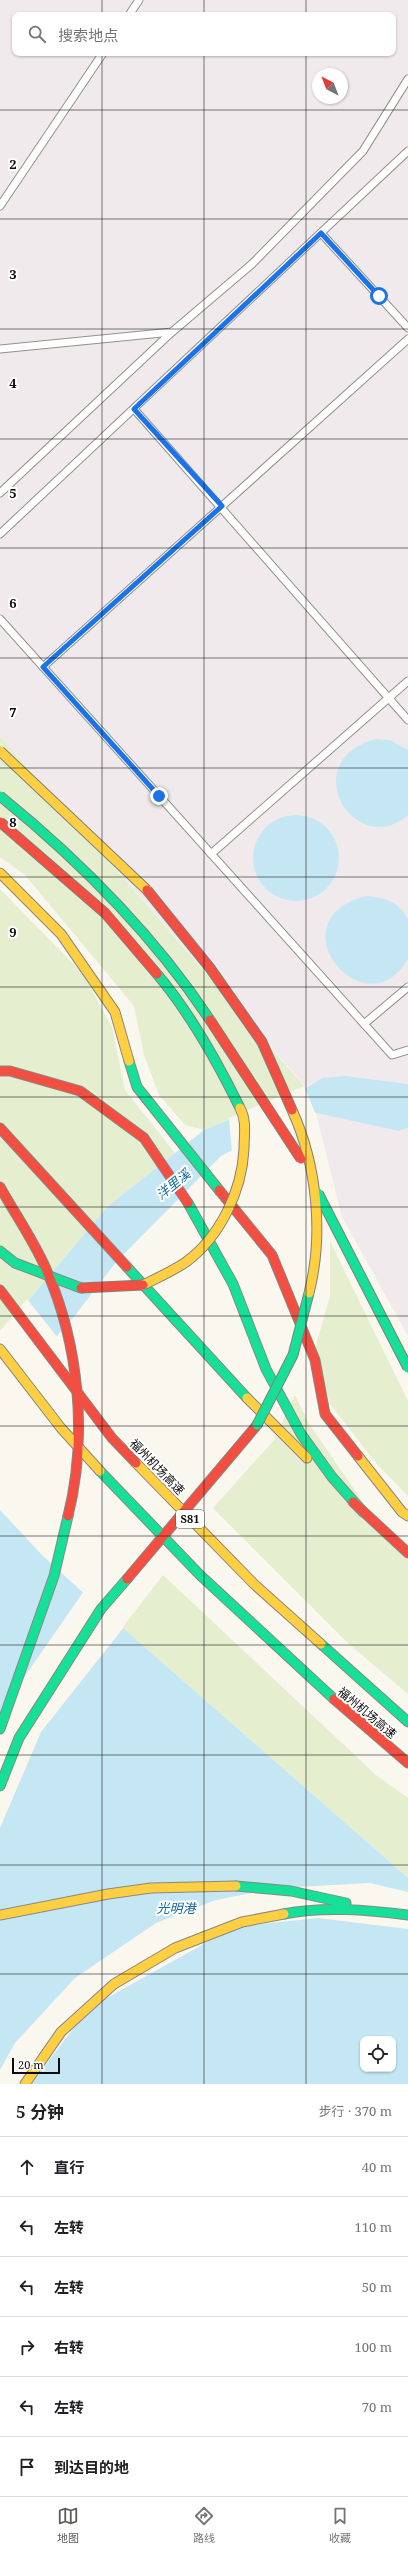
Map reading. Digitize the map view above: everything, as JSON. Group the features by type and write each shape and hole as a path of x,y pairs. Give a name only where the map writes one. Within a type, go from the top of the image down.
{"main road":[{"path":"0,1786 19,1738 101,1609 257,1425 293,1355 314,1273 317,1202 301,1129 262,1042 210,968 154,897 92,836 1,752"},
{"path":"0,796 46,833 119,904 181,976 296,1150 408,1368"},
{"path":"0,822 105,913 174,995 221,1070 245,1118 243,1165 229,1209 212,1236 186,1262 168,1272 143,1285 81,1288 15,1263 0,1251"},
{"path":"0,873 61,934 115,1012 137,1086 272,1255 315,1360 325,1414 402,1512 408,1516"},
{"path":"0,1071 10,1071 80,1091 144,1138 188,1204 233,1284 266,1369 301,1434 332,1478 363,1512"},
{"path":"0,1128 272,1425 408,1553"},
{"path":"0,1187 46,1269 72,1344 79,1422 72,1501 54,1576 0,1729"},
{"name":"福州机场高速","path":"0,1290 112,1438 254,1584 408,1722"},
{"name":"福州机场高速","path":"0,1349 82,1451 209,1585 328,1697 408,1763"},
{"path":"0,1915 123,1892 220,1884 309,1893 378,1911"},
{"path":"25,2084 67,2026 114,1984 175,1948 242,1922 303,1910 378,1911 408,1915"}],"lane":[{"path":"131,12 139,0"},
{"path":"0,206 2,196 101,56"},
{"path":"0,493 172,332 252,264 363,151 408,79"},
{"path":"0,534 408,151"},
{"path":"321,233 408,328"},
{"path":"0,349 172,332"},
{"path":"43,667 408,339"},
{"path":"134,409 222,506 408,720"},
{"path":"0,619 392,1055 408,1050"},
{"path":"211,854 408,681"},
{"path":"364,1024 408,987"}],"shaded area":[{"path":"0,0 408,0 408,1084 322,1078 306,1087 0,736"},
{"path":"316,1113 398,1131 408,1128 408,1336 342,1217"}],"green space":[{"path":"0,736 306,1088 204,1130 185,1125 159,1095 144,1055 134,1006 25,875 0,857"},
{"path":"0,889 83,974 112,1027 125,1090 175,1153 108,1206 0,1334"},
{"path":"330,1241 408,1401 408,1496 376,1463 330,1404 314,1352 330,1296"},
{"path":"295,1395 308,1422 389,1540 408,1558 408,1694 349,1644 213,1508 274,1440"},
{"path":"163,1575 376,1775 408,1798 408,1878 122,1628"}],"water":[{"path":"376,739 390,740 408,750 408,815 388,826 369,826 353,817 341,802 336,785 339,767 352,750"},
{"path":"288,815 304,815 313,818 327,827 336,841 339,850 339,866 336,875 327,889 313,898 304,901 288,901 272,894 265,889 260,882 253,866 253,850 260,834 265,827 272,822"},
{"path":"366,896 385,899 396,905 408,919 408,959 390,979 370,984 351,978 336,964 327,946 327,926 339,909"},
{"name":"洋里溪","path":"345,1076 408,1084 408,1128 398,1131 316,1113 303,1114 221,1156 117,1261 73,1318 0,1399 0,1334 108,1206 204,1130 306,1088 322,1078"},
{"name":"光明港","path":"0,1510 42,1555 101,1609 408,1878 408,2084 0,2084"}],"pier":[{"path":"304,1086 316,1115 304,1116 232,1153 229,1118"},
{"path":"27,1299 58,1338 0,1401 0,1331"},
{"path":"84,1591 124,1627 41,1732 0,1828 0,1727 16,1689"},
{"path":"370,1883 408,1892 408,1929 318,1918 234,1927 89,2008 31,2084 0,2084 0,2070 15,2043 75,1978 156,1923 216,1900 278,1888"}],"traffic: fast":[{"path":"0,796 59,846 114,900 140,928 188,988 210,1020"},
{"path":"157,974 181,1005 203,1038 240,1108"},
{"path":"129,1061 137,1087 219,1190"},
{"path":"318,1193 408,1368"},
{"path":"188,1203 233,1284 266,1369 301,1434 332,1477 363,1512"},
{"path":"0,1251 15,1263 81,1288"},
{"path":"127,1267 247,1398"},
{"path":"257,1425 293,1355 309,1293"},
{"path":"100,1471 200,1575 334,1699"},
{"path":"0,1729 54,1576 68,1516"},
{"path":"0,1786 19,1738 101,1609 127,1579"},
{"path":"321,1644 408,1722"},
{"path":"236,1886 291,1891 346,1903"},
{"path":"284,1914 330,1909 362,1910 408,1915"}],"traffic: slow":[{"path":"0,751 147,890"},
{"path":"0,873 61,934 115,1012 129,1061"},
{"path":"143,1285 181,1265 198,1252 209,1240 227,1212 234,1197 242,1165 245,1128 244,1118 240,1108"},
{"path":"292,1110 301,1131 316,1200 316,1247 314,1270 309,1293"},
{"path":"0,1349 61,1428 100,1471"},
{"path":"247,1398 307,1458"},
{"path":"358,1456 402,1512 408,1516"},
{"path":"136,1463 254,1584 321,1644"},
{"path":"0,1915 108,1894 151,1888 236,1886"},
{"path":"25,2084 61,2032 114,1984 175,1948 242,1922 284,1914"}],"traffic: jam":[{"path":"0,822 105,913 157,974"},
{"path":"147,890 210,968 262,1042 292,1110"},
{"path":"210,1020 301,1159"},
{"path":"0,1071 10,1071 80,1091 144,1138 188,1203"},
{"path":"0,1128 127,1267"},
{"path":"0,1187 30,1238 46,1269 57,1298 73,1359 79,1422 78,1454 68,1516"},
{"path":"219,1190 272,1255 315,1360 325,1414 358,1456"},
{"path":"81,1288 143,1285"},
{"path":"0,1290 112,1438 136,1463"},
{"path":"127,1579 257,1425"},
{"path":"353,1502 408,1553"},
{"path":"334,1699 408,1763"}],"route":[{"path":"159,796 43,667 222,506 134,409 321,233 379,296"}]}
